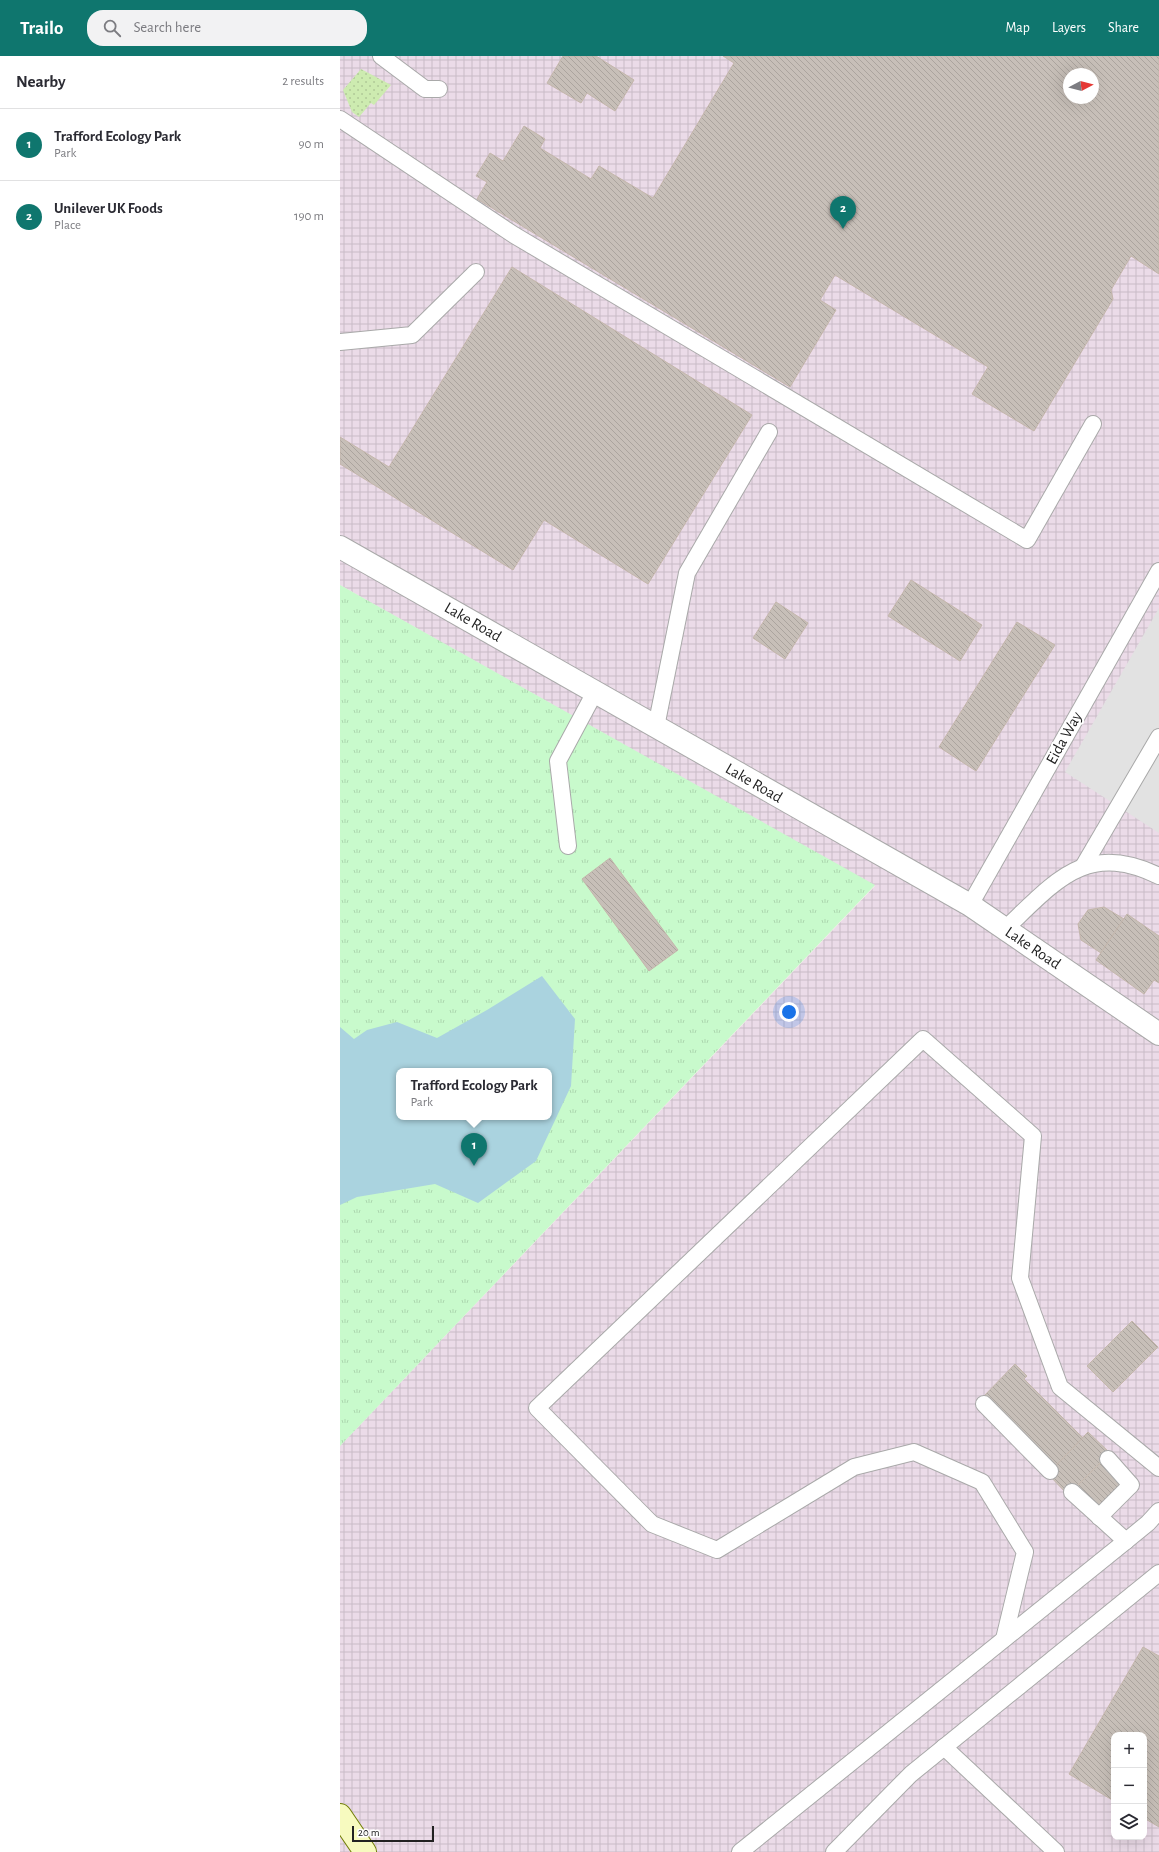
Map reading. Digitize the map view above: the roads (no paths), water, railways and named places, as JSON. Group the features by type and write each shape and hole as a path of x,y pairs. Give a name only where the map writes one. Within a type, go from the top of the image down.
{"street":[{"name":"Lake Road","path":"340,547 970,906 1159,1034"},
{"path":"340,1815 365,1852"}],"lane":[{"path":"381,56 425,89 439,89"},
{"path":"340,119 514,235 1027,540 1093,424"},
{"path":"340,342 412,335 476,272"},
{"path":"656,727 687,573 769,432"},
{"name":"Eida Way","path":"970,906 1159,571"},
{"path":"568,846 558,761 595,692"},
{"path":"1084,866 1159,737"},
{"path":"1005,929 1060,878 1084,866 1111,862 1141,867 1159,876"},
{"path":"1004,1638 1026,1552 982,1482 914,1452 854,1467 717,1550 652,1524 537,1408 923,1039 1033,1136 1020,1278 1060,1387 1159,1468"},
{"path":"984,1404 1050,1471"},
{"path":"1099,1517 1131,1485 1108,1459"},
{"path":"1072,1492 1126,1541"},
{"path":"740,1852 1126,1541 1148,1523 1159,1511"},
{"path":"834,1852 911,1774 1159,1573"},
{"path":"944,1746 1056,1852"}],"water":[{"path":"542,976 575,1019 571,1086 536,1161 478,1203 435,1184 357,1197 340,1205 340,1027 354,1039 367,1030 397,1022 437,1038 487,1010"}],"place":[{"name":"Unilever UK Foods","path":"843,229"},
{"name":"Trafford Ecology Park","path":"474,1166"}]}
